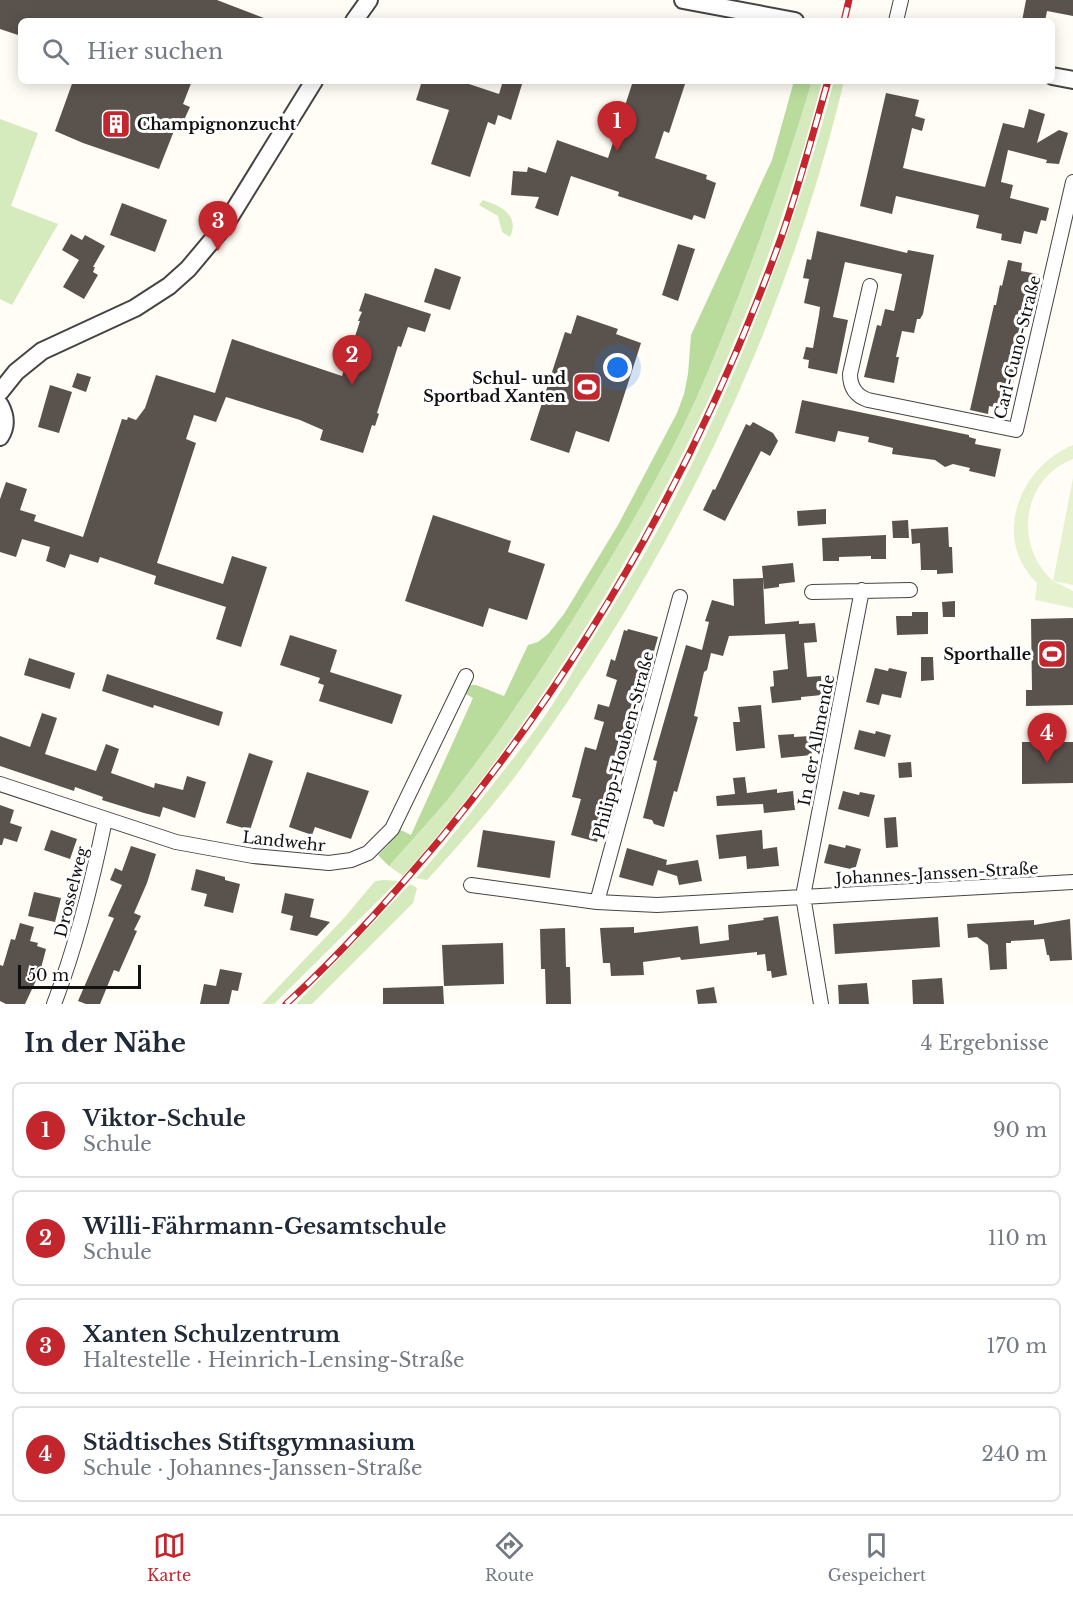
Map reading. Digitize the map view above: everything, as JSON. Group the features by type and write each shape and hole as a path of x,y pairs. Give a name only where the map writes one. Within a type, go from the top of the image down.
{"street":[{"path":"356,18 369,0"},
{"path":"683,0 779,18"},
{"path":"897,18 901,0"},
{"path":"1055,76 1073,80"},
{"path":"0,392 16,372 42,351 135,309 169,286 188,269 225,225 312,84"},
{"name":"Carl-Cuno-Straße","path":"870,286 850,374 852,386 858,394 868,400 1016,430 1073,182"},
{"path":"0,405 5,423 0,437"},
{"name":"In der Allmende","path":"803,896 862,590"},
{"path":"812,592 910,590"},
{"name":"Philipp-Houben-Straße","path":"597,902 680,597"},
{"name":"Landwehr","path":"0,784 176,842 253,856 329,863 360,857 376,846 392,829 466,676"},
{"name":"Drosselweg","path":"54,1004 75,945 105,820"},
{"name":"Johannes-Janssen-Straße","path":"471,885 597,902 657,906 1073,882"},
{"path":"803,896 821,1004"}],"green space":[{"path":"793,84 811,84 787,161 729,319 697,397 649,492 561,639 525,693 449,798 389,866 378,855 399,829 411,835 473,698 462,692 471,685 476,685 504,696 528,645 538,642 548,634 564,614 618,525 677,413 688,374 691,335 772,160"},
{"path":"811,84 821,84 801,156 750,302 688,443 652,512 574,646 534,706 472,793 403,876 389,866 449,798 525,693 561,639 649,492 674,445 714,358 745,280"},
{"path":"833,84 843,84 819,175 789,267 754,357 714,446 670,533 622,617 570,699 514,778 427,880 416,878 468,816 545,716 643,557 715,416 739,361 781,251"},
{"path":"0,119 38,133 11,206 58,224 12,305 0,299"},
{"path":"483,200 496,205 511,217 513,223 510,237 502,232 498,216 479,205"},
{"path":"1073,445 1073,459 1056,469 1043,481 1034,497 1029,514 1028,532 1032,550 1040,566 1053,581 1073,591 1073,608 1035,600 1037,583 1023,565 1016,546 1014,526 1018,506 1026,487 1038,470 1054,455"},
{"path":"1073,478 1073,585 1053,581"},
{"path":"375,881 398,881 274,1004 262,1004 344,918"},
{"path":"410,884 417,888 413,903 312,1004 296,1004"}],"building":[{"path":"0,0 217,0 264,18 18,18 18,35 0,29"},
{"path":"1026,0 1073,0 1073,16 1047,11 1046,18 1023,18"},
{"name":"Champignonzucht","path":"72,84 191,84 183,104 190,107 184,120 179,118 159,169 55,131"},
{"path":"421,84 469,84 499,94 502,84 522,84 511,120 498,115 495,125 488,122 470,177 431,164 449,110 416,100"},
{"path":"632,84 685,84 669,133 664,131 655,158 707,175 706,179 716,183 705,219 694,215 692,220 618,196 619,192 571,176 558,216 535,208 539,197 511,195 513,171 527,172 528,167 546,173 557,140 608,158"},
{"path":"886,93 919,100 915,116 925,119 922,131 912,128 903,168 985,187 1003,123 1024,128 1029,109 1045,114 1037,143 1059,130 1068,133 1059,164 1046,163 1047,160 1008,150 1001,182 1013,185 1010,198 1049,208 1046,221 1041,220 1037,234 1024,231 1021,244 1001,240 1002,234 976,228 979,215 896,196 892,214 860,206"},
{"path":"122,203 167,220 155,252 110,235"},
{"path":"817,231 907,253 908,250 934,255 923,314 920,319 917,319 914,333 902,331 896,357 899,357 894,383 864,377 877,325 881,326 885,309 894,311 902,274 845,262 833,317 848,320 837,374 808,368 809,360 803,359 806,347 813,348 820,307 804,303 809,279 803,278 807,259 811,260"},
{"path":"71,234 82,240 85,235 105,246 93,267 95,267 93,272 98,275 84,299 63,287 79,260 62,250"},
{"path":"678,244 695,249 678,301 662,295"},
{"path":"1008,260 1022,263 1021,271 1038,274 1007,410 989,406 988,414 970,410 994,305 996,305 1000,285 1002,286"},
{"path":"435,268 461,277 450,310 424,302"},
{"path":"365,293 431,314 425,332 408,327 401,347 398,346 377,413 379,414 375,426 372,425 363,453 320,440 323,430 300,420 226,397 216,422 194,415 186,439 196,443 157,563 223,584 232,556 267,567 241,647 216,639 226,607 154,584 156,576 100,557 98,563 70,554 65,568 46,561 50,547 22,539 16,557 0,552 0,499 6,482 27,489 20,510 36,515 34,521 83,537 122,419 127,420 128,417 136,420 145,408 156,375 215,393 232,339 342,376 360,321 358,321 362,312 359,311"},
{"name":"Schul- und Sportbad Xanten","path":"577,315 618,329 616,334 641,343 609,442 576,431 569,453 530,440 565,332 571,334"},
{"path":"77,373 91,377 86,392 72,387"},
{"path":"50,385 72,392 59,433 38,427"},
{"path":"802,400 969,435 976,439 975,444 1001,449 995,477 969,471 970,468 953,464 945,467 935,460 892,454 893,448 868,442 869,437 838,431 835,442 795,433"},
{"path":"753,422 773,433 778,441 770,456 761,451 725,521 703,510 746,424 750,426"},
{"path":"826,509 826,524 798,526 797,511"},
{"path":"433,515 511,541 508,552 545,564 527,620 489,608 483,627 405,601"},
{"path":"908,520 909,538 893,538 892,521"},
{"path":"948,527 949,547 952,547 953,573 937,574 937,570 921,570 920,543 912,544 911,529"},
{"path":"886,535 886,559 871,559 871,556 839,557 839,561 823,561 822,538"},
{"path":"793,563 795,582 764,589 762,566"},
{"path":"763,578 765,624 799,621 799,624 815,623 817,642 804,643 807,677 821,676 822,695 772,703 770,687 774,686 773,671 788,669 785,634 729,636 723,656 711,653 707,670 704,672 694,716 698,717 677,792 674,791 664,827 654,824 652,820 643,818 657,761 653,760 686,645 702,650 709,622 705,621 712,600 734,606 733,579"},
{"path":"955,601 955,617 943,617 942,602"},
{"path":"912,612 928,612 928,634 897,635 896,616 912,616"},
{"name":"Sporthalle","path":"1073,618 1073,705 1026,706 1026,690 1032,690 1031,619"},
{"path":"624,630 658,637 624,758 619,756 597,842 571,835 581,799 572,797 585,747 596,750 604,722 594,719 598,704 609,707 617,680 606,676 611,659 615,661"},
{"path":"290,635 337,650 330,672 402,695 392,724 319,701 324,685 318,683 320,678 280,665"},
{"path":"921,657 933,657 934,680 921,681"},
{"path":"29,658 75,673 70,689 24,675"},
{"path":"875,668 907,672 901,698 882,694 879,705 866,702"},
{"path":"107,674 223,712 219,726 102,691"},
{"path":"761,705 765,748 736,751 733,722 740,722 738,707"},
{"path":"42,713 57,718 45,754 96,771 106,744 119,749 111,773 154,788 155,783 183,790 187,776 206,782 195,818 163,807 160,817 144,813 102,800 103,797 75,787 74,791 0,766 0,736 30,747"},
{"path":"859,730 891,735 885,757 854,749"},
{"path":"794,734 794,737 810,736 812,755 781,758 778,735"},
{"path":"1022,742 1073,742 1073,783 1022,784"},
{"path":"249,753 273,761 250,830 226,823"},
{"path":"911,762 912,777 899,778 898,763"},
{"path":"307,772 369,791 351,839 315,827 312,835 289,827"},
{"path":"745,777 747,793 777,789 777,793 793,791 795,810 764,813 763,804 717,806 716,796 735,794 733,778"},
{"path":"843,791 859,795 860,792 875,795 869,817 838,809"},
{"path":"0,805 14,810 10,823 22,827 17,842 4,838 0,845"},
{"path":"896,817 898,847 886,848 884,818"},
{"path":"51,830 77,839 70,859 44,850"},
{"path":"483,830 555,841 550,878 477,867"},
{"path":"762,830 763,849 777,847 779,866 747,869 746,856 719,859 716,835"},
{"path":"829,844 861,849 855,870 824,863"},
{"path":"131,846 156,854 134,913 141,916 134,930 137,931 119,972 114,970 100,1004 86,1004 78,1001 114,918 108,916 122,885 110,880 115,868 122,871"},
{"path":"627,848 667,860 666,865 698,860 702,881 679,885 677,876 658,870 653,886 619,877"},
{"path":"196,869 240,884 233,913 204,906 207,894 191,890"},
{"path":"34,892 61,898 55,922 28,916"},
{"path":"285,893 314,899 310,917 330,922 317,936 290,930 293,916 281,913"},
{"path":"778,916 787,975 772,978 771,971 767,971 765,954 757,955 757,952 643,962 644,975 611,976 610,963 603,963 600,928 634,927 634,933 698,926 700,944 729,940 728,925"},
{"path":"938,917 940,947 835,954 833,924"},
{"path":"1070,919 1072,960 1050,961 1044,939 1011,941 1011,943 1006,943 1007,969 990,970 988,945 977,937 968,938 967,924 1034,920 1034,925"},
{"path":"20,923 34,927 30,941 46,949 40,972 25,1004 6,1004 0,1001 0,965 3,966 11,939 15,940"},
{"path":"565,928 566,967 570,967 571,1004 546,1004 545,969 541,969 540,929"},
{"path":"503,943 504,984 444,986 442,945"},
{"path":"220,969 242,973 238,991 232,990 229,1004 200,1004 204,984 216,986"},
{"path":"942,978 944,1004 913,1004 912,980"},
{"path":"867,983 869,1004 839,1004 838,985"},
{"path":"443,986 444,1004 383,1004 383,988"},
{"path":"714,987 717,1003 698,1004 696,990"}],"railway":[{"path":"845,18 849,0"},
{"path":"286,1004 327,965 386,902 496,769 593,626 637,552 716,398 750,319 788,218 827,84"}],"place":[{"name":"Champignonzucht","path":"116,124"},
{"name":"Viktor-Schule","path":"617,151"},
{"name":"Xanten Schulzentrum","path":"218,251"},
{"name":"Willi-Fährmann-Gesamtschule","path":"352,385"},
{"name":"Schul- und Sportbad Xanten","path":"587,387"},
{"name":"Sporthalle","path":"1052,654"},
{"name":"Städtisches Stiftsgymnasium","path":"1047,763"}]}
